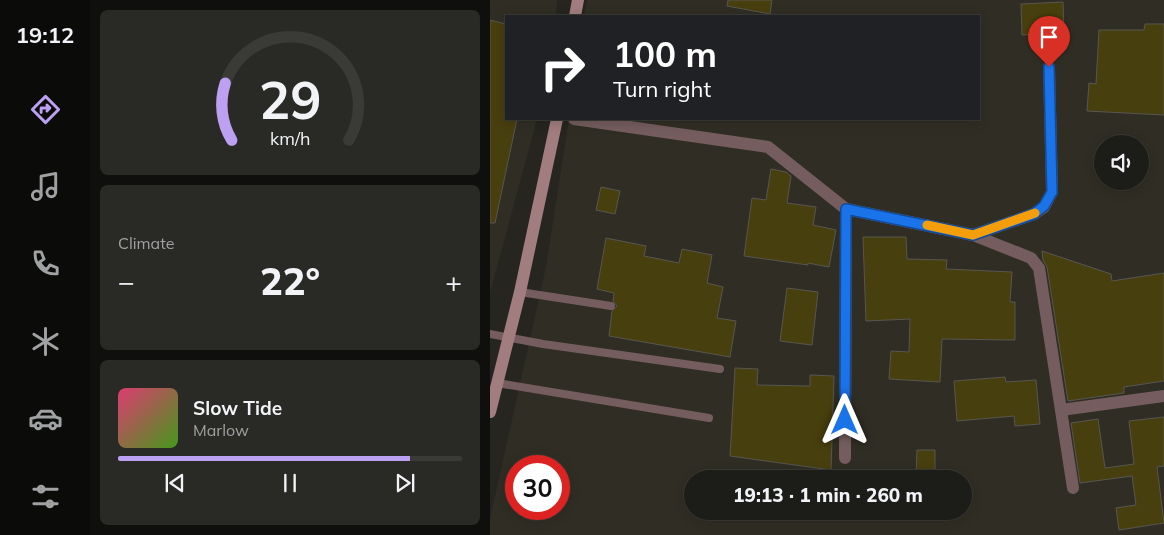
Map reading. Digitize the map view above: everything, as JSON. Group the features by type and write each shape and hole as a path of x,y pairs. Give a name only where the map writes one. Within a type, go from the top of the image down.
{"street":[{"path":"576,15 578,0"},
{"path":"973,235 1034,214 1044,206 1052,192 1049,67"},
{"path":"490,412 520,292 557,120"},
{"path":"581,120 768,146 846,209 973,235 1031,258 1039,268 1073,488"},
{"path":"845,458 846,209"},
{"path":"1061,410 1164,396"}],"lane":[{"path":"520,292 611,306"},
{"path":"490,334 543,344 720,369"},
{"path":"497,383 709,418"}],"shaded area":[{"path":"490,0 557,0 556,15 505,15 505,120 537,120 490,293"},
{"path":"587,0 1164,0 1164,535 490,535 490,519 546,267 569,120 980,120 980,15 584,15"}],"building":[{"path":"728,0 772,0 770,14 727,6"},
{"path":"1063,2 1064,33 1022,35 1021,4"},
{"path":"490,20 505,24 505,120 517,120 495,223 490,223"},
{"path":"1145,24 1164,24 1164,115 1087,111 1089,83 1096,84 1099,30 1144,30"},
{"path":"771,169 786,172 791,176 787,203 816,207 813,225 836,230 829,267 744,256 752,198 766,200"},
{"path":"601,187 620,191 615,214 596,210"},
{"path":"863,237 906,237 907,259 947,260 946,269 1012,272 1010,302 1015,302 1015,340 942,339 940,382 889,379 891,351 909,352 910,319 866,321"},
{"path":"606,238 646,246 644,256 679,263 682,249 712,255 707,283 723,287 717,318 736,321 730,357 609,336 612,311 617,306 613,301 614,293 597,289"},
{"path":"1042,251 1111,274 1112,281 1164,273 1164,381 1124,387 1124,393 1068,401 1047,267 1043,260"},
{"path":"787,288 818,292 812,345 780,341"},
{"path":"735,368 758,369 757,385 810,386 810,375 834,376 831,470 730,456"},
{"path":"1005,377 1006,382 1036,380 1040,424 1015,426 1014,416 957,421 954,381"},
{"path":"1164,417 1164,466 1157,467 1164,523 1119,530 1116,508 1136,505 1132,476 1080,483 1071,423 1098,419 1105,468 1134,464 1129,421"},
{"path":"917,450 935,450 935,470 916,470"}],"slow traffic":[{"path":"927,225 973,235 1035,213"}],"route":[{"path":"845,420 846,209 973,235 1034,214 1044,206 1052,192 1049,67"}]}
